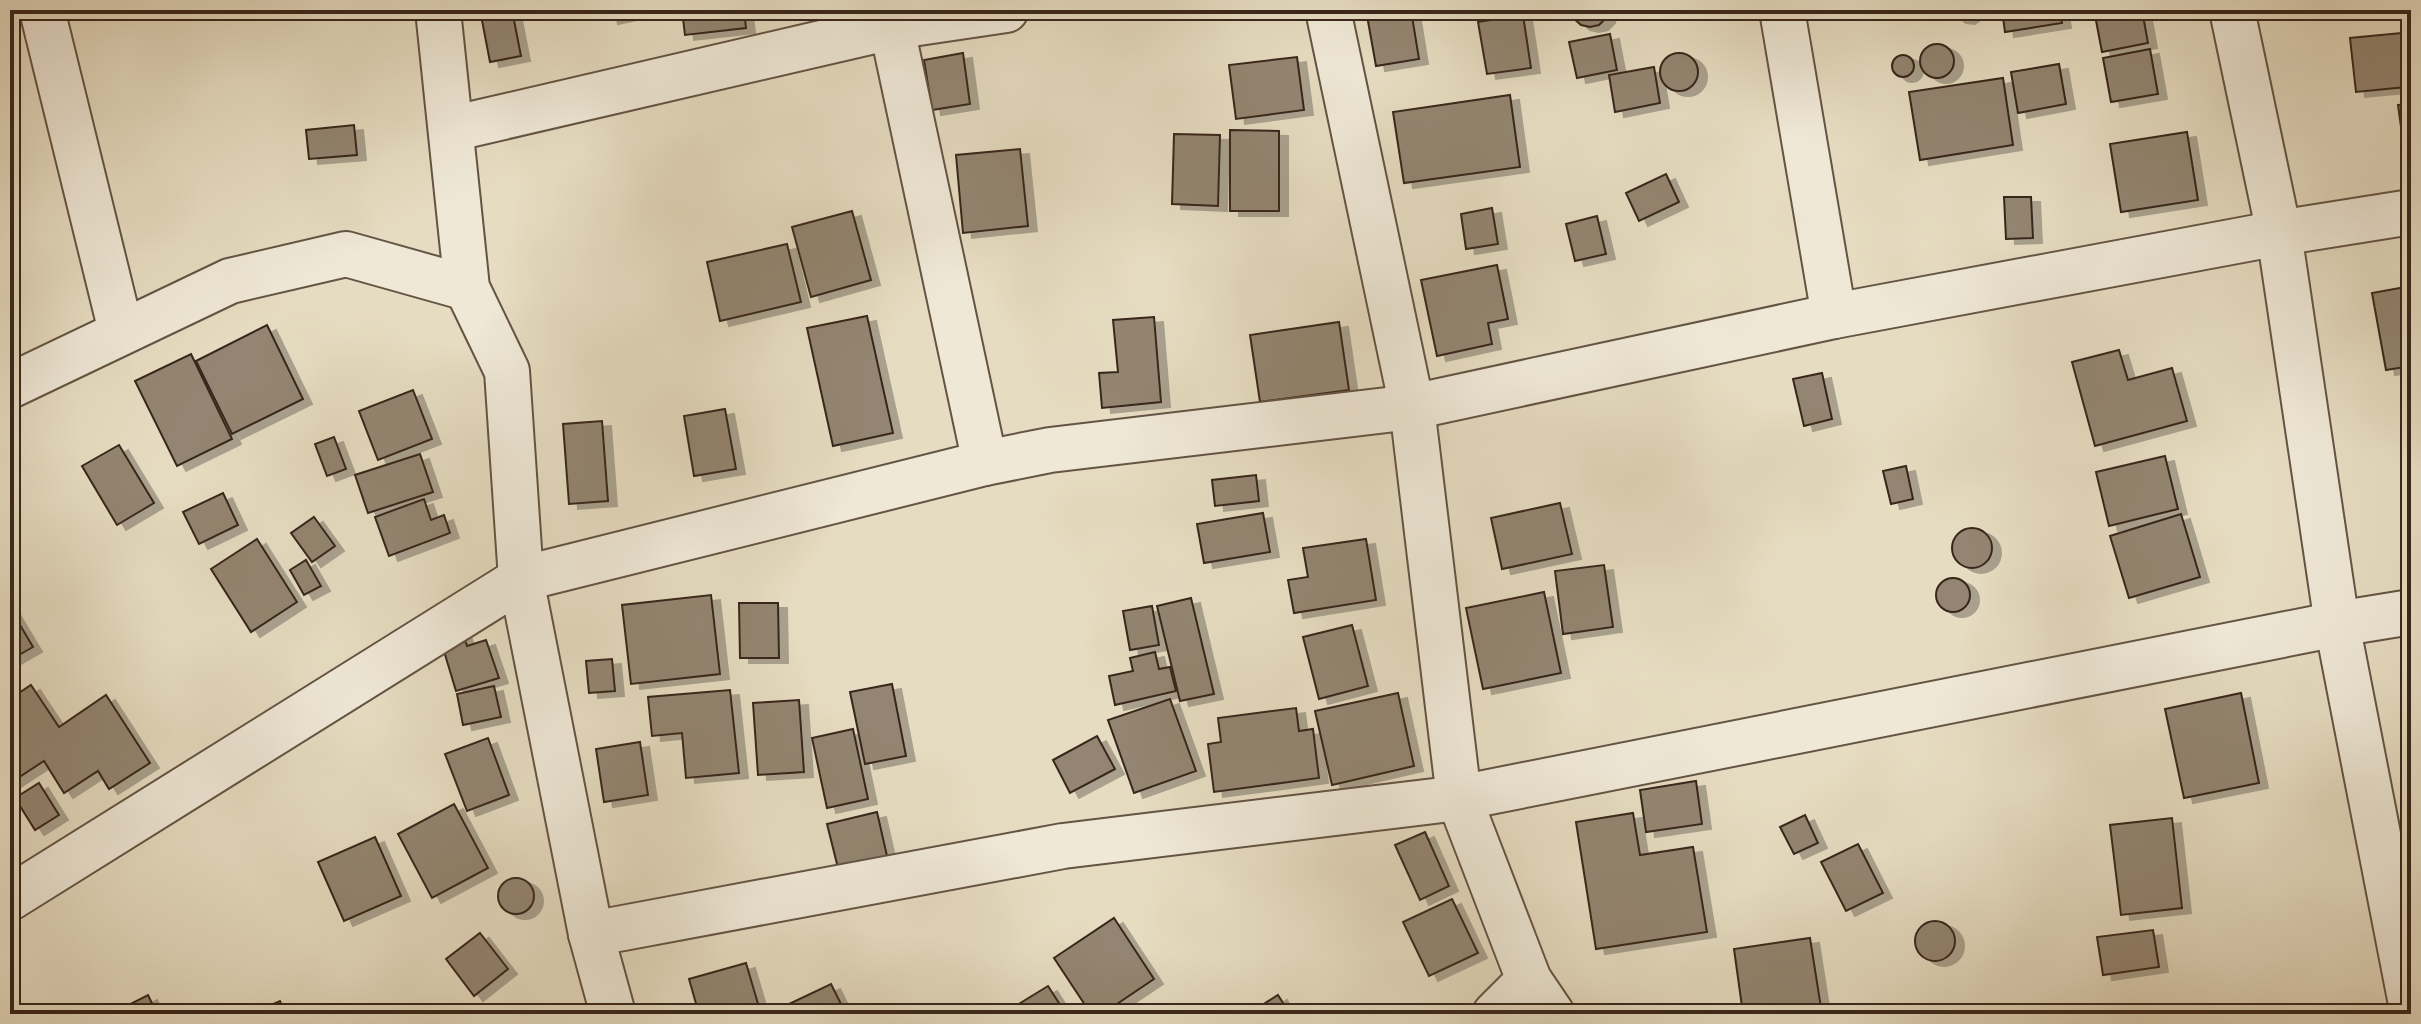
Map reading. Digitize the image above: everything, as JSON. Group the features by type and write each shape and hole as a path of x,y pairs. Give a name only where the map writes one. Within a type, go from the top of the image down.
{"street":[{"path":"42,10 121,331"},
{"path":"438,10 467,288 507,371 521,579 591,934 613,1014"},
{"path":"451,129 890,18 1006,10"},
{"path":"1328,10 1412,407 1459,798 1540,997 1495,1014"},
{"path":"1782,10 1834,316"},
{"path":"2232,10 2279,233 2337,624 2411,1004"},
{"path":"890,18 985,463"},
{"path":"10,898 521,579 985,463 1050,450 1412,407 1834,316 2279,233 2411,212"},
{"path":"10,386 230,281 346,254 467,288"},
{"path":"591,934 1063,846 1459,798 2337,624 2411,612"}],"building":[{"path":"480,10 512,10 521,56 490,62"},
{"path":"607,10 651,10 609,19"},
{"path":"682,10 744,10 746,28 685,35"},
{"path":"1366,10 1411,10 1419,59 1376,66"},
{"path":"1571,10 1608,10 1606,18 1599,25 1590,27 1581,25 1573,18"},
{"path":"1947,10 1978,10 1966,19 1957,18"},
{"path":"2002,10 2060,10 2062,23 2005,32"},
{"path":"2094,10 2142,10 2148,43 2102,52"},
{"path":"1523,15 1531,68 1487,74 1478,22"},
{"path":"2401,33 2406,87 2356,92 2350,38"},
{"path":"1610,34 1617,70 1577,78 1569,42"},
{"path":"1937,44 1949,49 1954,61 1949,73 1937,78 1925,73 1920,61 1925,49"},
{"path":"2150,49 2158,94 2111,102 2103,58"},
{"path":"963,53 970,104 932,110 924,60"},
{"path":"1679,53 1692,59 1698,72 1692,85 1679,91 1666,85 1660,72 1666,59"},
{"path":"1903,55 1911,58 1914,66 1911,74 1903,77 1895,74 1892,66 1895,58"},
{"path":"1297,57 1304,110 1236,119 1229,65"},
{"path":"2059,64 2066,104 2018,113 2011,72"},
{"path":"1654,67 1660,103 1615,112 1609,75"},
{"path":"2003,78 2013,145 1920,160 1909,92"},
{"path":"1510,95 1520,167 1404,183 1393,112"},
{"path":"2411,103 2411,162 2406,163 2398,105"},
{"path":"354,125 357,155 309,159 306,130"},
{"path":"1230,130 1279,131 1279,211 1230,211"},
{"path":"2187,132 2198,200 2121,212 2110,144"},
{"path":"1174,134 1220,135 1218,206 1172,204"},
{"path":"1020,149 1028,226 963,233 956,155"},
{"path":"1666,174 1679,202 1639,221 1626,193"},
{"path":"2004,197 2031,197 2033,238 2006,239"},
{"path":"1492,208 1498,244 1466,249 1461,214"},
{"path":"852,211 871,280 811,297 792,227"},
{"path":"1597,216 1606,254 1575,261 1566,224"},
{"path":"787,244 801,302 720,321 707,262"},
{"path":"1497,265 1508,319 1488,323 1492,344 1437,356 1421,280"},
{"path":"2411,286 2411,366 2386,370 2372,293"},
{"path":"867,316 893,433 833,446 807,328"},
{"path":"1154,317 1161,402 1102,408 1099,373 1118,372 1113,320"},
{"path":"1339,322 1349,390 1260,402 1250,335"},
{"path":"267,325 303,399 232,434 196,361"},
{"path":"2119,350 2128,380 2172,368 2187,421 2095,446 2072,362"},
{"path":"191,354 232,439 177,466 135,381"},
{"path":"1822,373 1832,419 1804,426 1793,379"},
{"path":"413,390 432,439 378,460 359,411"},
{"path":"725,409 736,469 694,476 684,416"},
{"path":"602,421 608,501 569,504 563,424"},
{"path":"334,437 346,469 327,476 315,444"},
{"path":"119,445 154,503 117,525 82,466"},
{"path":"420,454 433,492 368,513 355,475"},
{"path":"2165,456 2178,509 2109,526 2096,472"},
{"path":"1906,466 1913,499 1891,504 1883,471"},
{"path":"1256,475 1259,501 1215,506 1212,480"},
{"path":"223,493 238,525 199,544 183,512"},
{"path":"424,499 431,520 444,515 450,533 389,556 375,517"},
{"path":"1560,503 1572,554 1502,569 1491,518"},
{"path":"1263,513 1270,552 1204,563 1197,524"},
{"path":"2181,514 2200,577 2129,598 2110,536"},
{"path":"314,517 335,546 312,562 291,533"},
{"path":"1972,528 1986,534 1992,548 1986,562 1972,568 1958,562 1952,548 1958,534"},
{"path":"257,539 297,602 251,632 211,569"},
{"path":"1366,539 1376,600 1294,613 1288,580 1308,577 1303,548"},
{"path":"306,560 321,586 304,595 290,570"},
{"path":"1604,565 1613,627 1563,634 1555,571"},
{"path":"1953,578 1965,583 1970,595 1965,607 1953,612 1941,607 1936,595 1941,583"},
{"path":"1544,592 1561,673 1483,689 1466,608"},
{"path":"711,595 720,674 631,684 622,605"},
{"path":"1191,598 1214,694 1180,701 1157,606"},
{"path":"739,603 778,603 779,658 740,658"},
{"path":"1152,606 1159,645 1130,650 1123,611"},
{"path":"10,608 33,647 10,660"},
{"path":"1352,625 1368,686 1319,699 1303,637"},
{"path":"462,631 467,646 486,640 499,678 456,691 440,638"},
{"path":"1155,652 1159,669 1170,667 1176,691 1115,705 1109,676 1133,671 1130,658"},
{"path":"612,659 615,691 589,693 586,661"},
{"path":"892,684 906,756 865,764 850,692"},
{"path":"31,685 59,727 106,695 150,763 109,789 98,771 64,793 44,761 12,782 10,699"},
{"path":"494,686 501,717 463,725 457,694"},
{"path":"730,690 739,773 686,778 682,733 652,736 648,697"},
{"path":"1398,693 1414,766 1332,785 1315,711"},
{"path":"2241,693 2259,783 2184,798 2165,709"},
{"path":"1170,699 1196,771 1134,793 1108,720"},
{"path":"799,700 804,772 758,775 753,703"},
{"path":"1296,708 1299,731 1313,729 1319,778 1214,792 1208,744 1221,742 1218,718"},
{"path":"853,729 868,799 827,808 812,738"},
{"path":"1097,736 1115,769 1070,793 1053,760"},
{"path":"488,738 509,795 467,811 445,754"},
{"path":"640,742 648,795 604,802 596,749"},
{"path":"1696,781 1702,824 1646,832 1640,790"},
{"path":"39,783 59,815 35,830 15,798"},
{"path":"454,804 488,868 432,898 398,834"},
{"path":"877,812 887,856 838,868 827,824"},
{"path":"1633,813 1640,855 1693,847 1707,932 1596,949 1576,822"},
{"path":"1805,815 1818,843 1794,854 1780,827"},
{"path":"2172,818 2182,908 2121,915 2110,825"},
{"path":"1425,832 1449,886 1420,900 1395,845"},
{"path":"375,837 401,896 344,921 318,862"},
{"path":"1858,844 1883,893 1846,911 1821,862"},
{"path":"516,878 528,884 534,896 528,908 516,914 504,908 498,896 504,884"},
{"path":"1452,899 1478,953 1429,976 1403,922"},
{"path":"1114,918 1154,979 1102,1014 1091,1014 1054,958"},
{"path":"1935,921 1949,927 1955,941 1949,955 1935,961 1921,955 1915,941 1921,927"},
{"path":"2153,930 2159,967 2103,975 2097,937"},
{"path":"480,933 508,969 474,996 446,959"},
{"path":"1810,938 1822,1014 1743,1014 1734,949"},
{"path":"746,963 761,1014 699,1014 689,979"},
{"path":"831,984 846,1014 768,1014"},
{"path":"1048,986 1066,1014 1012,1014 1009,1010"},
{"path":"148,995 157,1014 111,1014"},
{"path":"1278,995 1290,1014 1248,1014"},
{"path":"280,1001 285,1014 250,1014"}]}
